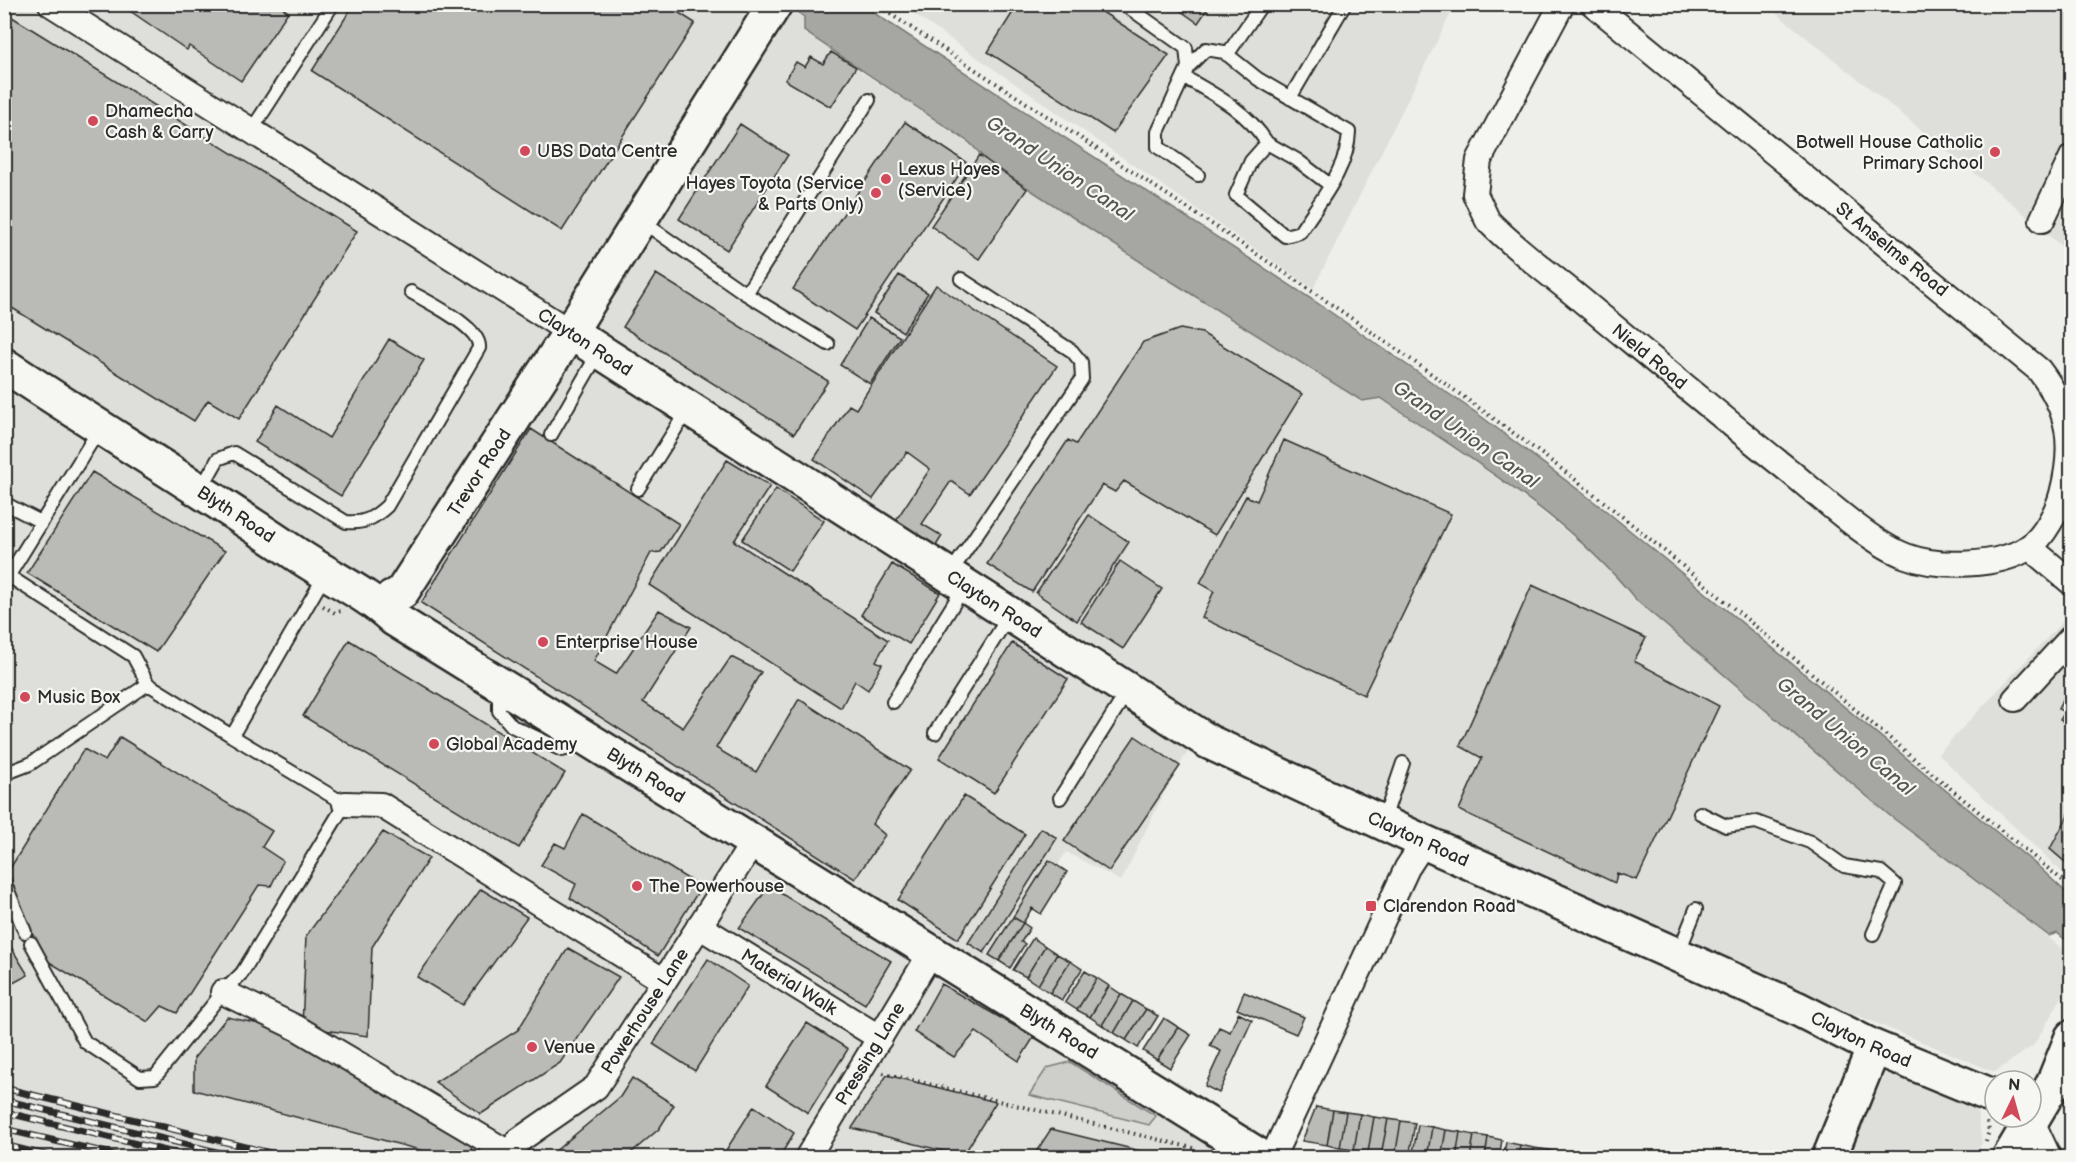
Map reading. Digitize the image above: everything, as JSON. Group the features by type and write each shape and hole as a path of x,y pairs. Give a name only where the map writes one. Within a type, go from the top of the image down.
{"street":[{"name":"Nield Road","path":"1562,4 1479,160 1475,194 1488,221 1732,424 1887,546 1917,560 1951,564 1999,558 2029,547"},
{"name":"St Anselms Road","path":"1593,4 2039,370 2059,399 2064,412 2069,451 2061,498 2042,532 2029,547"},
{"name":"Clayton Road","path":"53,5 570,332 956,582 1209,742 1382,823 1796,1008 1983,1104"},
{"name":"Trevor Road","path":"380,605 402,592 570,332 772,9"},
{"path":"2042,220 2072,157"},
{"name":"Blyth Road","path":"4,365 200,490 325,574 380,605 394,619 1263,1157"},
{"path":"2029,547 2072,583"},
{"path":"2015,699 2072,638"},
{"path":"345,804 381,805 664,981"},
{"name":"Powerhouse Lane","path":"511,1156 518,1141 596,1087 754,841"},
{"path":"1263,1157 1407,868 1424,842"},
{"name":"Material Walk","path":"699,926 880,1038"},
{"name":"Pressing Lane","path":"807,1158 932,951"},
{"path":"223,992 297,1028 511,1156"},
{"path":"2043,1099 2053,1084 2072,1036"},
{"path":"1829,1158 1870,1057 1871,1046"},
{"path":"1996,1153 2019,1129"},
{"path":"2034,1129 2049,1158"}],"lane":[{"path":"251,131 333,4"},
{"path":"1124,4 1186,48 1186,72"},
{"path":"1227,55 1262,4"},
{"path":"1290,98 1345,4"},
{"path":"1198,175 1158,147 1158,132 1186,72 1206,49 1227,55 1290,98 1349,132 1348,150 1330,185 1300,232 1285,236 1236,195 1251,161 1267,143"},
{"path":"1186,72 1228,102 1258,129 1267,143 1297,160 1330,185"},
{"path":"746,294 869,100"},
{"path":"639,220 746,294 828,344"},
{"path":"893,702 956,582 1082,379 1081,362 1071,351 961,279"},
{"path":"200,490 218,459 234,453 346,522 361,522 376,516 392,497 479,348 480,341 473,330 411,292"},
{"path":"551,435 599,351"},
{"path":"638,489 688,408"},
{"path":"4,881 28,937 85,1042 140,1078 155,1077 223,992 242,973 345,804 148,684 132,656 7,574 100,428"},
{"path":"4,503 41,522"},
{"path":"232,736 325,574"},
{"path":"935,733 1010,615"},
{"path":"4,774 30,764 148,684"},
{"path":"1060,798 1128,691"},
{"path":"1382,823 1403,763"},
{"path":"1700,813 1726,826 1756,822 1810,842 1844,866 1881,872 1895,884 1873,934"},
{"path":"1677,955 1696,909"}],"path":[{"path":"875,4 1132,170 1176,203 1407,356 1530,445 1635,528 2072,888"},
{"path":"862,1068 1200,1150"},
{"path":"1989,1129 1996,1153"}],"shaded area":[{"name":"Botwell House Catholic Primary School","path":"2010,4 2013,12 2017,5 2059,4 2071,10 2071,255 2013,204 1766,5"},
{"path":"5,5 789,5 805,17 831,52 970,143 988,162 1150,268 1362,400 1381,398 1517,492 1609,566 1636,600 1889,815 1995,894 2071,956 2071,981 2034,1045 1999,1069 1988,1069 1279,778 1204,728 1174,773 1121,881 1066,852 974,1000 1229,1157 5,1158"},
{"path":"901,5 1455,5 1313,289"},
{"path":"2071,532 2071,881 1938,754 2065,619"},
{"path":"1070,1062 1156,1116 1149,1125 1029,1095 1047,1068"},
{"path":"1887,1070 1977,1109 1982,1143 1974,1157 1847,1157"}],"water":[{"name":"Grand Union Canal","path":"789,5 862,5 1313,300 1478,414 1605,510 2039,867 2071,897 2071,944 2057,933 2049,936 1889,815 1636,600 1581,542 1516,490 1381,398 1362,401 1150,268 988,162 970,143 804,31 804,17"}],"building":[{"path":"120,4 277,4 288,12 241,81 189,46 187,50"},
{"name":"UBS Data Centre","path":"354,4 665,4 695,23 562,231 312,71"},
{"path":"1018,4 1073,4 1081,10 1090,4 1169,55 1113,133 988,52"},
{"path":"1171,4 1211,4 1198,23"},
{"name":"Dhamecha Cash & Carry","path":"4,12 357,231 239,419 208,400 194,421 4,303"},
{"path":"831,52 856,67 831,107 785,80 796,62 805,67 811,57 823,64"},
{"path":"905,122 967,163 855,330 793,289"},
{"path":"740,124 788,155 727,250 679,219"},
{"path":"979,155 1027,189 979,259 931,226"},
{"path":"656,274 828,381 794,434 623,327"},
{"path":"899,275 928,293 903,332 874,313"},
{"path":"936,285 1057,366 970,494 951,481 922,524 942,536 934,549 894,523 930,469 907,452 873,499 814,459 849,405 856,409"},
{"path":"869,318 900,337 870,384 840,365"},
{"path":"1180,329 1202,333 1302,394 1215,535 1124,481 1115,492 1102,485 1032,592 987,564 1068,440 1076,444 1143,342"},
{"path":"389,339 424,360 341,496 255,442 278,405 329,438"},
{"name":"Enterprise House","path":"531,429 679,524 661,552 651,553 594,661 616,674 659,610 691,627 643,702 683,728 731,657 761,672 716,748 756,772 799,699 910,770 872,824 885,835 855,879 421,603"},
{"path":"1284,440 1451,514 1364,695 1202,618 1214,591 1200,583 1246,496 1257,501"},
{"path":"727,460 770,486 734,541 888,640 876,661 882,664 868,690 855,681 841,708 649,585"},
{"path":"92,472 225,551 156,652 27,573"},
{"path":"776,489 824,521 790,571 742,540"},
{"path":"1089,515 1129,542 1077,621 1036,593"},
{"path":"1120,561 1162,589 1123,649 1081,622"},
{"path":"892,564 940,593 909,644 861,615"},
{"path":"1532,585 1646,638 1634,661 1719,706 1637,880 1617,873 1615,883 1459,810 1482,758 1460,746"},
{"name":"Global Academy","path":"349,640 565,773 519,848 303,716"},
{"path":"1012,643 1068,679 994,793 939,758"},
{"path":"2072,682 2072,726 2060,720 2065,712 2058,709"},
{"path":"1135,736 1180,766 1109,871 1064,841"},
{"path":"120,737 272,831 262,847 283,861 271,886 259,885 177,1013 162,1006 148,1022 46,960 4,878 84,749 105,761"},
{"path":"964,796 1025,834 958,939 898,900"},
{"path":"2070,812 2072,813 2072,868 2050,849"},
{"name":"The Powerhouse","path":"583,814 701,887 658,956 570,898 576,884 541,865 555,843 565,848"},
{"path":"1041,828 1057,838 984,953 968,943"},
{"path":"383,832 429,858 372,947 368,1036 302,1027 306,936"},
{"path":"1049,860 1067,872 1041,914 1032,908 1023,923 1013,917"},
{"path":"769,886 891,961 865,1004 739,928"},
{"path":"481,889 527,917 463,1005 417,977"},
{"path":"1013,917 1023,923 999,961 989,955"},
{"path":"1023,923 1030,928 1021,942 1025,944 1010,968 999,961"},
{"path":"1033,938 1045,946 1026,977 1013,970"},
{"path":"9,944 28,975 4,988 4,946"},
{"path":"1045,946 1057,954 1038,985 1026,977"},
{"name":"Venue","path":"568,948 619,977 560,1063 481,1114 435,1082 518,1030"},
{"path":"1057,954 1070,961 1050,993 1038,985"},
{"path":"708,959 748,986 695,1071 653,1044"},
{"path":"1070,961 1082,969 1062,1000 1050,993"},
{"path":"1085,971 1097,978 1077,1010 1065,1002"},
{"path":"1097,978 1109,986 1090,1017 1077,1010"},
{"path":"941,984 1034,1037 1019,1061 976,1032 954,1057 914,1032"},
{"path":"1109,986 1121,994 1102,1025 1090,1017"},
{"path":"1244,992 1304,1017 1296,1034 1237,1009"},
{"path":"1121,994 1133,1001 1114,1033 1102,1025"},
{"path":"1133,1001 1146,1009 1126,1040 1114,1033"},
{"path":"1146,1009 1158,1016 1138,1048 1126,1040"},
{"path":"1238,1013 1252,1020 1219,1093 1205,1086 1221,1051 1210,1046 1219,1027 1230,1032"},
{"path":"227,1017 342,1042 478,1125 469,1158 450,1158 194,1090 194,1058"},
{"path":"1164,1018 1178,1027 1157,1060 1143,1051"},
{"path":"807,1023 848,1049 808,1113 766,1086"},
{"path":"1178,1027 1191,1035 1170,1068 1157,1060"},
{"path":"887,1075 996,1102 963,1156 852,1128"},
{"path":"632,1078 674,1105 659,1129 625,1158 547,1158 620,1097"},
{"path":"754,1106 794,1133 779,1158 721,1158"},
{"path":"1316,1107 1333,1110 1327,1145 1302,1141"},
{"path":"1333,1110 1346,1112 1340,1148 1327,1145"},
{"path":"1346,1112 1360,1114 1354,1150 1340,1148"},
{"path":"1360,1114 1374,1117 1368,1152 1354,1150"},
{"path":"1374,1117 1388,1119 1381,1155 1368,1152"},
{"path":"1388,1119 1401,1121 1395,1157 1381,1155"},
{"path":"1401,1121 1415,1123 1409,1158 1395,1157"},
{"path":"1418,1125 1432,1127 1427,1158 1412,1158"},
{"path":"1432,1127 1446,1130 1441,1158 1427,1158"},
{"path":"1051,1129 1169,1158 1032,1158"},
{"path":"1446,1130 1460,1132 1456,1158 1441,1158"},
{"path":"1460,1132 1474,1135 1470,1158 1456,1158"},
{"path":"1474,1135 1488,1137 1485,1158 1470,1158"},
{"path":"1488,1137 1502,1140 1499,1158 1485,1158"},
{"path":"1506,1142 1520,1145 1518,1158 1503,1158"},
{"path":"1520,1145 1534,1148 1532,1158 1518,1158"},
{"path":"1534,1148 1548,1150 1547,1158 1532,1158"},
{"path":"1548,1150 1562,1153 1561,1158 1547,1158"},
{"path":"1598,1151 1616,1154 1615,1158 1597,1158"},
{"path":"1562,1153 1577,1155 1576,1158 1561,1158"},
{"path":"1616,1154 1632,1157 1632,1158 1615,1158"}],"railway":[{"path":"4,1088 291,1158"},
{"path":"4,1100 241,1158"},
{"path":"4,1112 195,1158"},
{"path":"4,1129 129,1158"},
{"path":"4,1145 57,1158"},
{"path":"4,1156 9,1158"}],"place":[{"name":"Dhamecha Cash & Carry","path":"93,121"},
{"name":"UBS Data Centre","path":"525,151"},
{"name":"Botwell House Catholic Primary School","path":"1995,152"},
{"name":"Lexus Hayes (Service)","path":"886,179"},
{"name":"Hayes Toyota (Service & Parts Only)","path":"876,193"},
{"name":"Enterprise House","path":"543,642"},
{"name":"Music Box","path":"25,697"},
{"name":"Global Academy","path":"434,744"},
{"name":"The Powerhouse","path":"637,886"},
{"name":"Clarendon Road","path":"1371,906"},
{"name":"Venue","path":"532,1047"}]}
